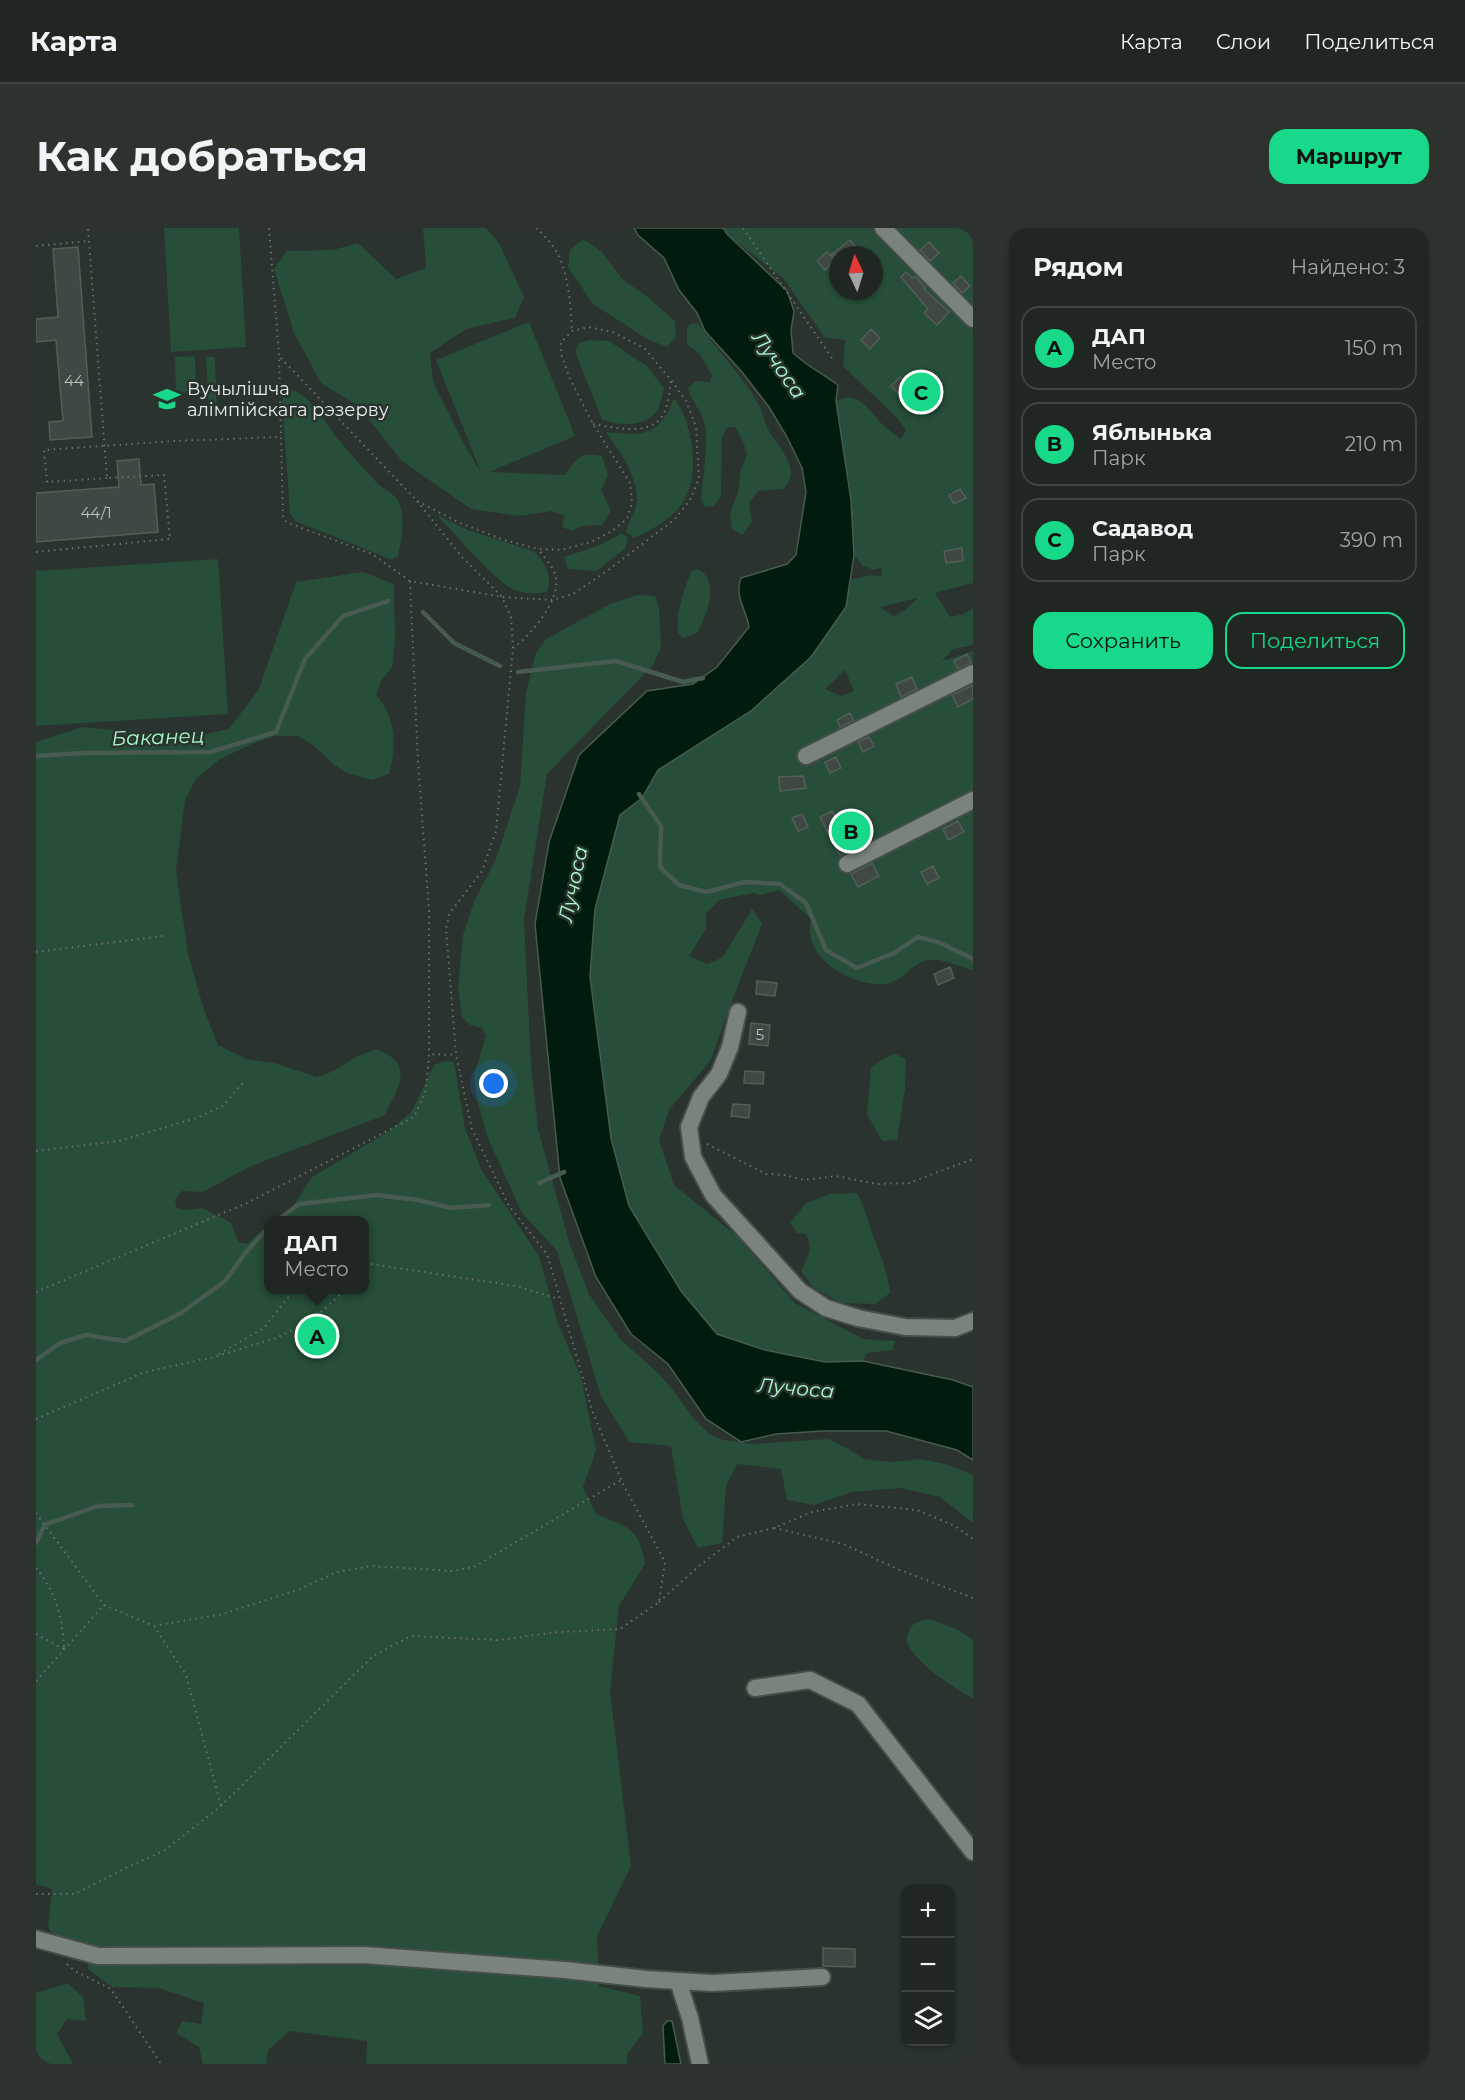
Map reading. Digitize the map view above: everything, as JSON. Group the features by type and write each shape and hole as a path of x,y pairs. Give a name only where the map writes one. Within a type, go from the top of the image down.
{"street":[{"path":"883,228 973,319"},
{"path":"806,756 973,673"},
{"path":"848,864 973,800"},
{"path":"738,1011 730,1047 723,1065 719,1074 701,1097 690,1134 693,1157 713,1195 800,1291 826,1308 858,1318 905,1327 956,1328 973,1321"},
{"path":"755,1688 810,1680 858,1704 973,1852"},
{"path":"36,1939 98,1956 364,1955 711,1983 822,1977"},
{"path":"678,1981 690,2018 700,2064"}],"path":[{"path":"88,228 107,478"},
{"path":"269,228 279,356 284,520 372,554 410,581 502,597 552,600 573,594 675,519 690,500 699,479 696,427 686,401 644,348 613,332 588,327 572,331 561,342 561,354 570,379 593,424 630,483 632,503 627,519 612,531 591,542 561,550 538,549 504,540 460,523 417,501"},
{"path":"536,228 553,246 562,267 571,306 572,331"},
{"path":"743,228 834,361"},
{"path":"36,246 89,241"},
{"path":"279,356 417,501 462,557 502,597 511,617 513,648 496,831 482,871 449,914 446,929 456,1055 471,1129 509,1206 546,1254 593,1413 621,1479 665,1562 659,1602"},
{"path":"593,424 636,430 658,421 667,405 671,380"},
{"path":"36,552 170,539 164,475 47,482 44,450 280,436"},
{"path":"513,648 527,638 552,600 556,579 550,565 538,549"},
{"path":"36,1292 247,1203 414,1117 426,1090 429,1054 429,911 418,762 410,581"},
{"path":"36,952 163,936"},
{"path":"429,1054 456,1055"},
{"path":"36,1151 119,1141 196,1118 223,1106 244,1080"},
{"path":"690,1134 766,1174 786,1175 804,1180 836,1176 877,1184 909,1183 973,1159"},
{"path":"369,1262 516,1286 560,1299"},
{"path":"214,1357 264,1328 291,1294"},
{"path":"36,1419 145,1372 214,1357 276,1338 311,1321 339,1294"},
{"path":"36,1513 105,1605 154,1626 223,1614 300,1589 337,1572 371,1566 452,1571 474,1567 621,1479"},
{"path":"36,1894 75,1894 165,1850 221,1806 373,1656 411,1636 498,1640 559,1632 620,1629 659,1602 699,1566 737,1537 774,1528 812,1512 857,1504 917,1510 955,1526 973,1539"},
{"path":"774,1528 843,1544 900,1570 973,1598"},
{"path":"36,1568 48,1582 63,1625 64,1649"},
{"path":"36,1682 105,1605"},
{"path":"154,1626 186,1675 221,1806"},
{"path":"36,1634 64,1649"},
{"path":"60,1959 75,1971 111,1989 161,2064"}],"shaded area":[{"path":"164,228 239,228 246,347 171,352"},
{"path":"423,228 486,228 499,243 524,297 515,318 466,329 430,353 433,382 469,453 481,472 436,360 529,322 575,436 489,472 565,475 580,457 602,456 608,475 601,490 611,511 602,525 581,526 572,531 562,527 565,516 552,511 518,516 471,509 402,461 357,405 321,383 294,333 274,269 287,251 333,250 358,243 396,279 426,268"},
{"path":"723,228 973,228 973,583 935,593 950,617 964,614 973,608 973,645 953,649 942,661 973,651 973,970 930,960 919,963 890,983 863,982 841,973 823,959 816,951 811,939 811,919 779,890 760,895 753,893 719,900 706,914 706,929 689,956 707,964 723,957 752,909 762,924 711,1060 669,1110 659,1140 674,1185 737,1236 795,1303 863,1339 895,1341 893,1350 867,1353 863,1361 825,1362 765,1350 717,1334 681,1291 629,1206 611,1138 590,977 595,909 620,815 643,798 657,770 751,711 846,607 850,580 871,575 881,577 882,567 874,570 863,566 854,555 851,500 836,401 844,398 857,399 884,426 901,439 906,430 896,417 843,366 845,340 824,337 784,279 727,234","holes":["918,598 894,616 880,607","845,670 854,691 841,696 825,689"]},
{"path":"583,239 601,251 622,279 649,298 675,321 676,337 667,347 647,339 593,304 568,267 570,250"},
{"path":"698,323 753,394 771,435 790,465 789,481 784,489 758,491 749,503 752,522 742,535 732,529 730,512 738,493 741,469 747,455 743,441 735,427 727,427 722,437 721,497 713,507 704,506 701,499 706,430 703,418 688,388 696,381 710,382 712,375 698,352 687,345 687,328 690,324"},
{"path":"589,340 609,341 648,367 664,389 657,410 651,417 630,424 602,420 575,351 579,343"},
{"path":"195,356 196,392 176,393 175,357"},
{"path":"206,357 215,357 217,414 209,414"},
{"path":"290,390 297,392 310,402 352,456 377,483 398,501 403,521 402,535 398,556 392,560 295,521 290,513 282,401 284,394"},
{"path":"674,398 684,415 691,440 693,465 689,489 685,500 673,514 658,526 634,538 626,532 637,501 634,482 627,464 606,432 630,434 649,431 663,420"},
{"path":"437,515 468,530 533,551 547,570 549,586 547,592 522,592 507,586 486,568"},
{"path":"622,533 628,538 625,549 596,571 568,569 564,557 600,545"},
{"path":"218,559 228,714 36,726 36,571"},
{"path":"697,569 709,581 708,608 697,633 683,638 678,633 679,610 691,572"},
{"path":"363,572 394,584 395,642 392,667 381,681 376,694 388,713 393,732 393,753 389,774 372,780 347,773 298,736 274,736 219,760 196,779 185,800 176,871 188,954 204,1010 218,1045 247,1059 274,1063 317,1077 377,1049 397,1062 401,1077 385,1115 249,1167 203,1192 182,1191 175,1200 177,1208 185,1210 202,1208 230,1222 239,1242 247,1244 264,1229 264,1294 369,1294 369,1216 284,1216 312,1177 391,1130 412,1111 434,1065 444,1061 454,1062 465,1128 481,1169 539,1256 557,1321 581,1377 596,1450 583,1487 596,1514 624,1526 635,1535 645,1564 619,1606 610,1691 631,1866 597,1936 599,1986 640,1996 643,2033 627,2054 627,2064 366,2064 367,2041 289,2031 268,2051 266,2064 203,2064 199,2047 176,2033 182,2021 201,2024 204,2003 159,1988 112,1987 88,1969 90,1943 60,1942 48,1928 52,1889 36,1884 36,742 82,727 192,737 229,729 259,689 296,582"},
{"path":"637,595 655,596 659,609 661,648 653,665 547,774 524,919 531,1065 538,1129 570,1245 589,1294 620,1339 660,1375 693,1418 710,1435 723,1440 754,1444 828,1439 864,1459 892,1462 921,1459 945,1464 973,1475 973,1523 940,1497 900,1488 852,1492 814,1505 787,1500 781,1469 737,1464 726,1486 722,1543 698,1548 683,1519 671,1446 629,1442 601,1396 557,1251 522,1213 487,1136 477,1100 474,1075 486,1036 482,1028 470,1025 462,1017 458,988 463,935 474,902 496,859 520,786 526,693 535,655 546,639 610,604"},
{"path":"894,1053 906,1059 905,1089 897,1140 882,1141 867,1114 871,1067"},
{"path":"857,1193 882,1258 889,1285 890,1293 875,1304 841,1303 814,1288 801,1271 809,1253 808,1239 806,1234 797,1233 790,1223 805,1204 829,1194"},
{"path":"929,1619 956,1629 973,1640 973,1699 926,1666 906,1641 913,1625"},
{"path":"68,1983 83,1997 86,2021 67,2019 57,2034 73,2064 36,2064 36,1993"}],"water":[{"name":"Лучоса","path":"634,228 723,228 787,291 794,311 791,330 793,353 838,385 836,401 851,500 854,555 846,607 811,657 751,711 658,770 642,798 620,815 595,909 590,977 611,1138 629,1206 681,1291 717,1334 765,1350 825,1362 863,1361 953,1380 973,1387 973,1460 957,1450 886,1431 776,1434 741,1442 706,1419 668,1364 631,1334 596,1277 560,1178 535,924 549,842 579,755 647,691 693,684 717,667 749,627 739,591 741,578 787,564 796,555 806,492 802,468 769,407 742,372 705,331 697,313 679,290 664,258 638,235"},
{"path":"667,2021 672,2021 681,2064 665,2064 663,2026"}],"building":[{"path":"850,240 855,246 842,246"},
{"path":"929,242 939,253 930,261 920,250"},
{"path":"78,247 92,437 50,440 49,422 63,421 56,340 36,342 36,319 58,317 53,249"},
{"path":"827,252 829,254 829,266 825,270 817,261"},
{"path":"906,272 913,278 916,276 924,289 949,312 937,325 924,313 928,309 901,277"},
{"path":"961,276 970,286 962,293 953,283"},
{"path":"871,329 880,338 870,349 861,340"},
{"path":"900,377 911,387 902,397 891,386"},
{"path":"139,459 141,485 154,484 158,532 36,542 36,493 119,487 117,461"},
{"path":"960,489 966,498 954,504 949,495"},
{"path":"962,548 963,561 946,563 944,551"},
{"path":"967,654 971,663 958,669 954,661"},
{"path":"912,677 917,689 901,697 896,684"},
{"path":"973,685 973,699 958,707 952,695"},
{"path":"850,713 854,721 840,727 837,720"},
{"path":"869,737 874,746 863,752 858,742"},
{"path":"836,757 841,768 830,773 825,762"},
{"path":"803,776 806,788 780,791 779,777"},
{"path":"832,811 854,849 842,855 839,854 820,817"},
{"path":"802,814 808,827 798,831 792,818"},
{"path":"958,821 964,832 948,840 943,829"},
{"path":"872,863 879,876 858,887 851,874"},
{"path":"933,866 939,878 927,884 921,872"},
{"path":"950,967 954,978 938,985 934,974"},
{"path":"757,981 777,983 775,996 756,994"},
{"path":"751,1023 770,1025 768,1046 749,1044"},
{"path":"745,1071 764,1072 763,1084 744,1083"},
{"path":"733,1104 750,1105 749,1118 731,1116"},
{"path":"823,1948 855,1949 855,1967 823,1966"}],"waterway":[{"name":"Баканец","path":"36,756 83,753 210,752 276,732 305,659 343,616 388,601"},
{"name":"Баканец","path":"423,612 454,643 500,666"},
{"name":"Баканец","path":"518,672 616,661 683,682 703,678"},
{"path":"639,794 661,826 660,867 679,885 706,892 745,882 780,884 806,903 826,950 857,968 894,953 918,937 938,942 973,959"},
{"path":"539,1183 564,1172"},
{"path":"283,1216 299,1204 377,1195 418,1200 451,1208 489,1205"},
{"path":"36,1360 60,1343 86,1335 125,1341 181,1313 225,1281 264,1232"},
{"path":"47,1524 98,1506 132,1505"},
{"path":"36,1543 44,1526"}],"place":[{"name":"Садавод","path":"921,392"},
{"name":"Вучылішча алімпійскага рэзерву","path":"167,399"},
{"name":"Яблынька","path":"851,831"},
{"name":"ДАП","path":"317,1336"}]}
